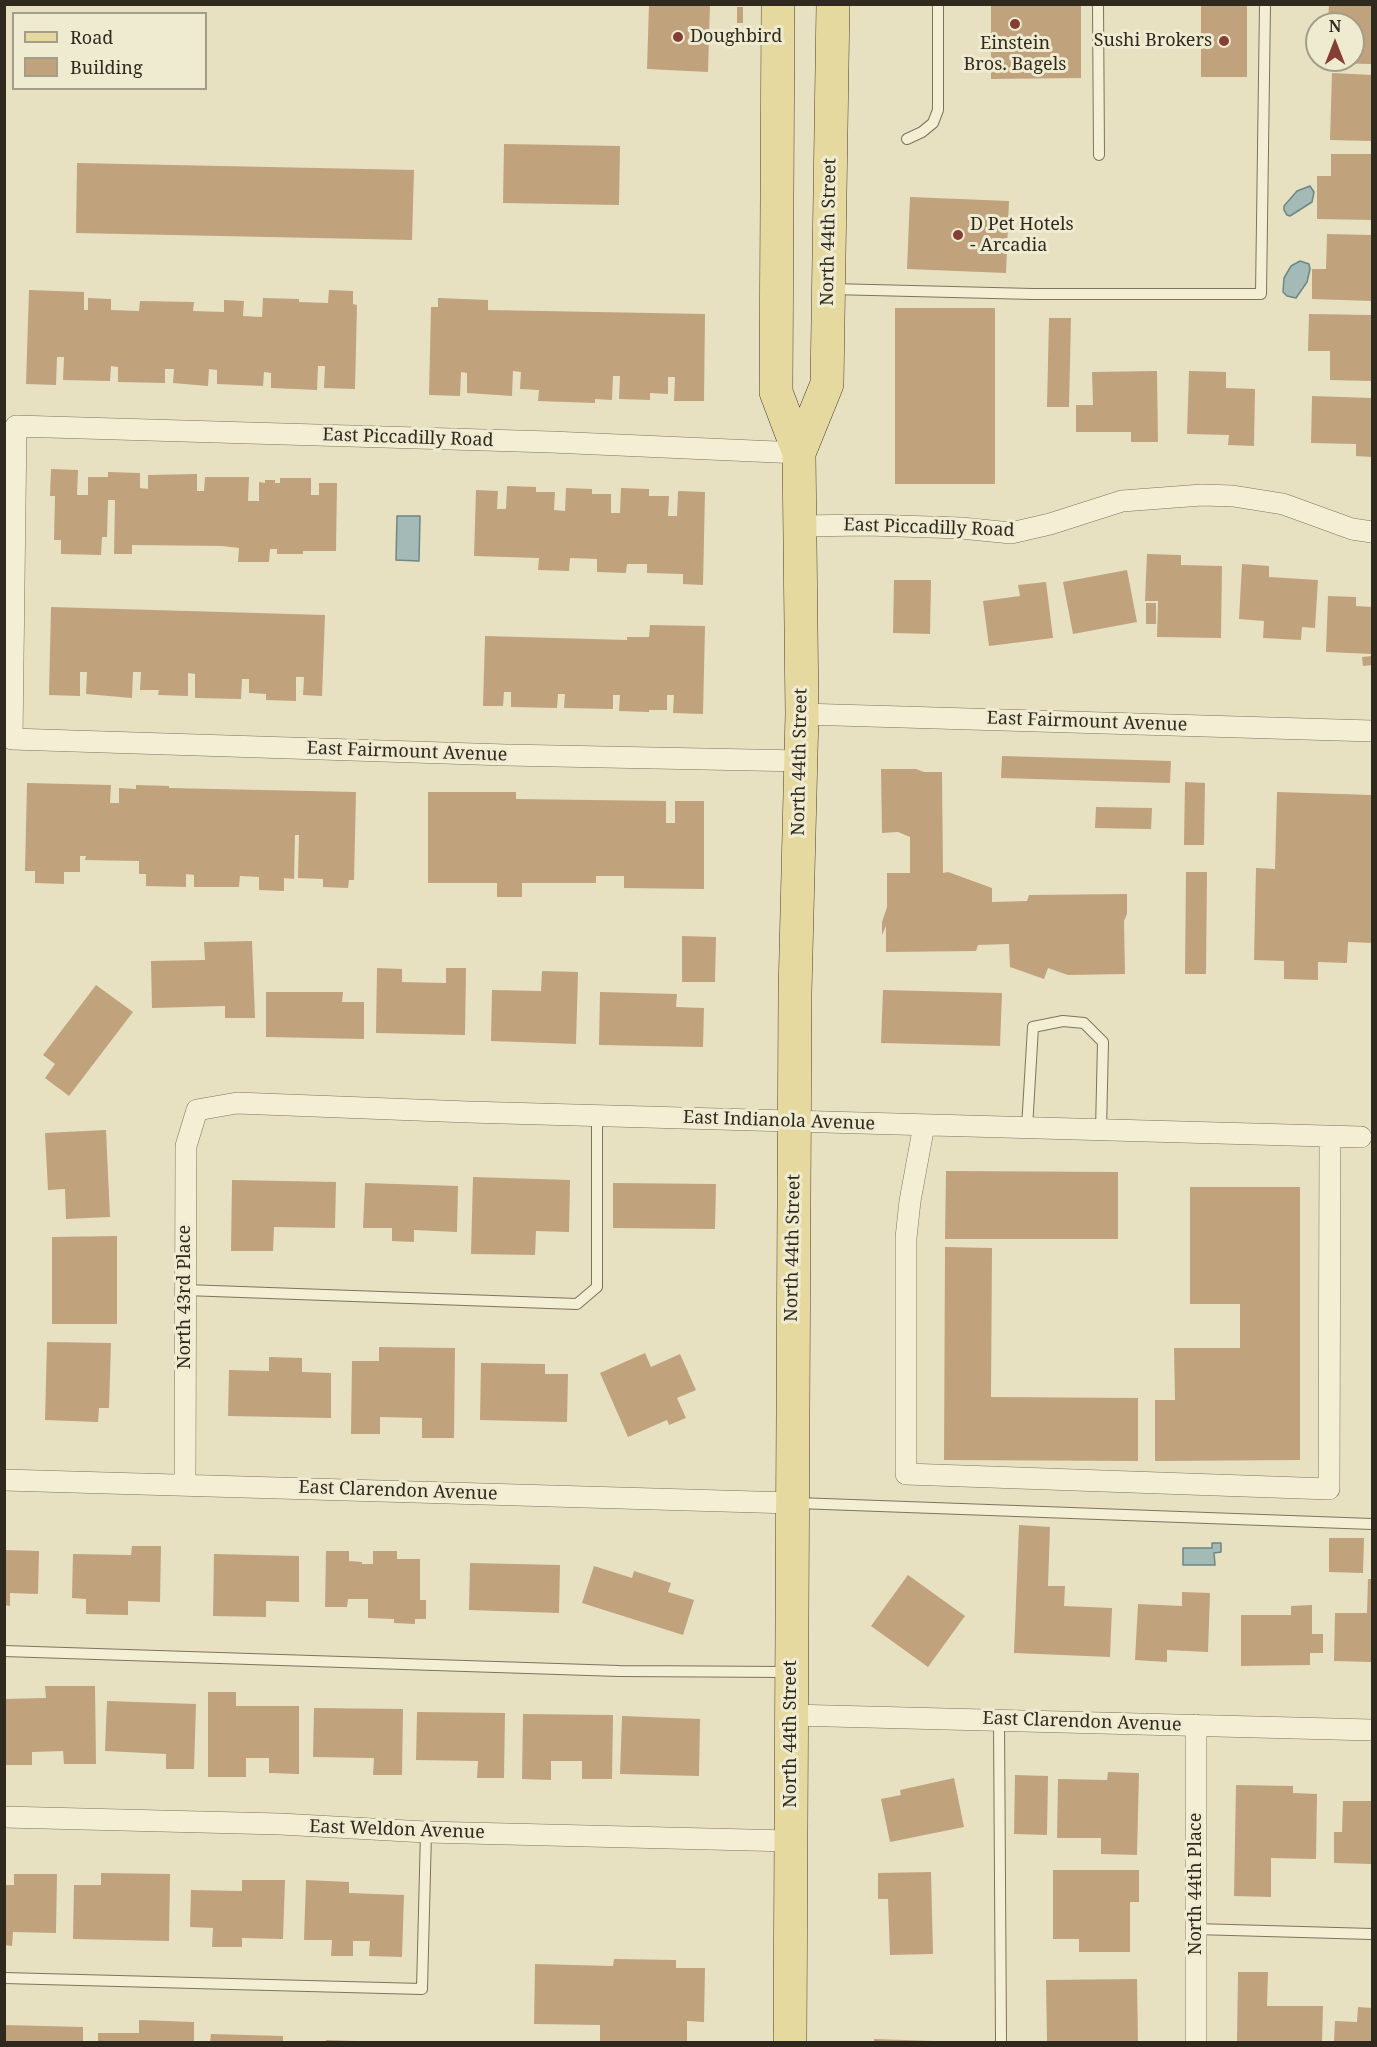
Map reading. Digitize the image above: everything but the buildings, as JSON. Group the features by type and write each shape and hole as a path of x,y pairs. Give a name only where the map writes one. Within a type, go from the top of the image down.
{"main road":[{"name":"North 44th Street","path":"778,4 776,392 799,453 802,714 795,955 790,2043"},
{"name":"North 44th Street","path":"799,453 826,384 833,4"}],"street":[{"name":"East Piccadilly Road","path":"12,739 16,426 551,442 799,453"},
{"name":"East Piccadilly Road","path":"799,526 868,525 961,528 1011,533 1050,524 1122,501 1202,495 1233,496 1283,504 1352,529 1372,532"},
{"name":"East Fairmount Avenue","path":"802,714 1372,731"},
{"name":"East Fairmount Avenue","path":"12,739 506,755 802,761"},
{"name":"East Indianola Avenue","path":"197,1110 237,1103 1367,1138"},
{"name":"North 43rd Place","path":"184,1485 186,1146 197,1110"},
{"path":"924,1125 906,1238 906,1474 1329,1489 1330,1137"},
{"name":"East Clarendon Avenue","path":"4,1480 791,1503"},
{"name":"East Clarendon Avenue","path":"791,1715 1372,1731"},
{"name":"North 44th Place","path":"1196,1725 1196,2043"},
{"name":"East Weldon Avenue","path":"4,1817 280,1824 426,1832 790,1841"}],"lane":[{"path":"907,139 922,132 933,123 938,110 938,4"},
{"path":"1098,4 1100,155"},
{"path":"828,289 1033,294 1261,294 1265,4"},
{"path":"1027,1128 1033,1027 1063,1021 1084,1023 1103,1042 1101,1130"},
{"path":"185,1290 577,1304 597,1287 597,1115"},
{"path":"791,1503 1372,1524"},
{"path":"4,1650 619,1671 791,1672"},
{"path":"999,1719 1001,2043"},
{"path":"4,1978 422,1989 426,1832"},
{"path":"1195,1929 1372,1934"}],"water":[{"path":"1310,186 1314,192 1312,202 1290,216 1287,215 1284,206 1297,191"},
{"path":"1300,261 1309,264 1307,282 1296,298 1287,296 1283,292 1284,278 1291,266"},
{"path":"397,516 420,516 419,561 396,560"},
{"path":"1212,1543 1221,1543 1221,1552 1214,1553 1215,1565 1183,1565 1183,1548 1212,1548"}],"place":[{"name":"Einstein Bros. Bagels","path":"1015,24"},
{"name":"Doughbird","path":"678,37"},
{"name":"Sushi Brokers","path":"1224,41"},
{"name":"D Pet Hotels - Arcadia","path":"958,235"}]}
